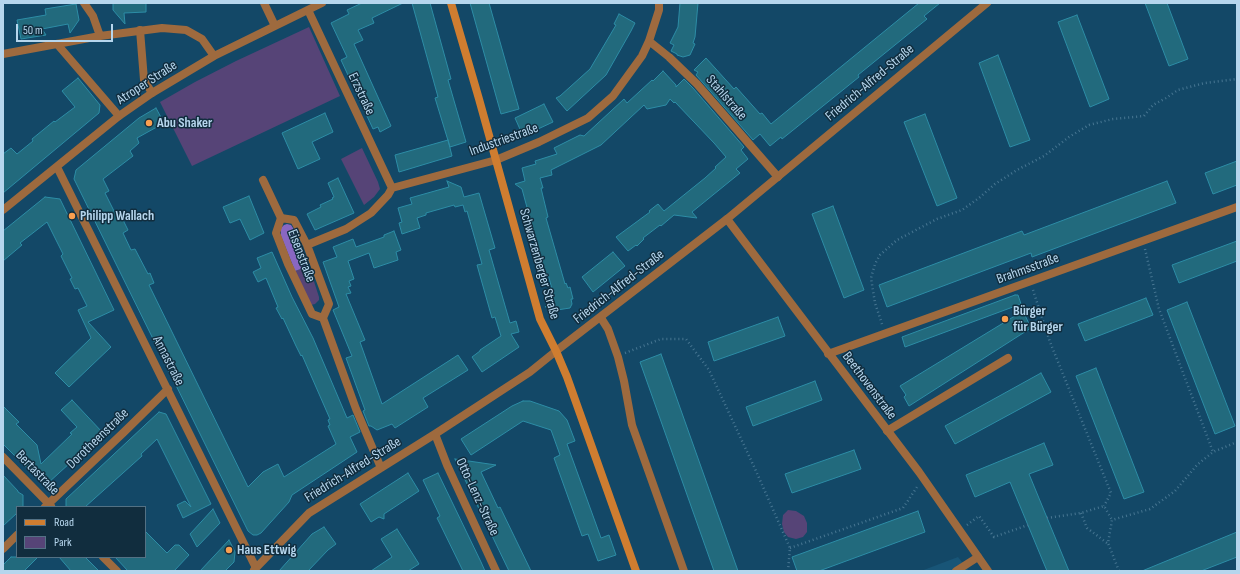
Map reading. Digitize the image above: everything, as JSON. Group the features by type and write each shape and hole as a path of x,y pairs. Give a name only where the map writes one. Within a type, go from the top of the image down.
{"main road":[{"name":"Schwarzenberger Straße","path":"452,3 540,319 567,377 636,571"}],"street":[{"path":"84,3 93,16 100,36"},
{"path":"264,3 275,26"},
{"name":"Atroper Straße","path":"3,210 119,116 152,93 214,56 322,3"},
{"name":"Industriestraße","path":"392,188 496,160 539,142 588,118 613,96 642,56 650,41 659,10 659,3"},
{"name":"Friedrich-Alfred-Straße","path":"254,569 309,513 530,372 601,318 727,219 987,3"},
{"name":"Erzstraße","path":"308,10 392,188"},
{"path":"3,54 100,36 162,28 186,30 202,38 214,56"},
{"path":"140,30 144,80 152,93"},
{"name":"Stahlstraße","path":"650,41 697,84 778,177"},
{"path":"57,44 119,116"},
{"name":"Annastraße","path":"57,167 168,389 254,569"},
{"path":"263,180 281,218"},
{"path":"307,245 346,229 371,213 388,195 392,188"},
{"name":"Brahmsstraße","path":"828,354 1237,207"},
{"name":"Eisenstraße","path":"281,218 294,220 307,245 329,304 323,318 312,314 288,264 276,233 281,218"},
{"name":"Beethovenstraße","path":"727,219 923,478 988,571"},
{"path":"323,318 356,409 381,468"},
{"path":"601,318 608,329 618,356 632,425 684,571"},
{"path":"887,431 1008,358"},
{"name":"Dorotheenstraße","path":"49,506 168,389"},
{"name":"Otto-Lenz-Straße","path":"435,434 447,465 496,571"},
{"name":"Bertastraße","path":"3,457 49,506"},
{"path":"3,549 16,536"},
{"path":"956,571 978,557"},
{"path":"104,558 117,571"}],"path":[{"path":"886,333 875,303 871,278 875,264 880,255 897,240 937,218 962,210 995,184 1017,170 1044,156 1069,137 1089,125 1113,119 1144,116 1153,105 1178,90 1205,83 1237,79"},
{"path":"1143,241 1159,309 1213,452"},
{"path":"1030,282 1050,342 1111,493 1104,506 1081,513 1047,518"},
{"path":"618,356 661,339 686,339 709,370 790,548 788,571"},
{"path":"1112,520 1150,509 1175,491 1197,465 1213,452 1237,442"},
{"path":"790,548 904,508 923,478"},
{"path":"1104,506 1112,520 1108,543 1119,571"},
{"path":"1081,513 1087,528 1108,543"},
{"path":"960,530 979,516 994,537 1028,525"}],"shaded area":[{"path":"287,224 291,225 293,228 309,266 295,271 281,236 281,228"},
{"path":"958,557 969,571 921,571"}],"green space":[{"path":"309,27 340,96 192,166 160,102 236,61"},
{"path":"362,148 380,189 374,197 364,205 341,159"},
{"path":"309,266 319,297 319,300 315,304 311,305 295,271"},
{"path":"788,510 796,511 804,516 807,523 807,532 803,537 796,539 788,537 784,532 782,524 783,515"}],"building":[{"path":"113,3 146,3 146,12 124,13 125,24 113,10"},
{"path":"362,3 403,3 372,18 374,23 358,30 363,40 354,44 391,126 380,132 378,127 373,129 341,60 347,57 331,23 349,14 347,10"},
{"path":"412,3 430,3 451,79 448,80 466,142 450,147 435,98 438,97"},
{"path":"470,3 489,3 519,109 501,114"},
{"path":"680,3 698,3 695,37 693,43 695,44 690,55 683,57 671,51 674,45 670,43 678,27"},
{"path":"919,3 940,3 924,16 927,19 858,75 859,77 782,139 781,137 770,146 760,134 753,140 696,75 698,72 694,70 706,58 734,89 736,87 771,124"},
{"path":"1145,3 1167,3 1188,59 1169,66"},
{"path":"76,4 79,20 70,33 68,24 42,29 46,35 21,39 17,20 46,15 45,9"},
{"path":"619,14 635,23 631,31 606,75 567,111 556,98 590,69 616,25 614,24"},
{"path":"1077,15 1109,99 1090,107 1058,22"},
{"path":"998,55 1030,140 1010,147 979,63"},
{"path":"663,71 676,85 676,87 684,79 693,88 744,147 741,150 748,159 736,169 740,173 692,212 697,218 674,215 643,238 644,239 637,246 636,245 628,251 616,237 650,212 649,211 658,204 664,211 705,178 726,157 675,102 674,103 670,99 666,105 647,109 644,105 601,145 551,170 552,175 540,178 548,217 546,218 565,284 566,283 568,288 570,287 573,299 571,299 572,304 570,308 557,310 555,304 545,307 551,302 549,295 553,293 548,274 545,274 522,189 515,184 525,181 522,168 536,164 535,161 557,154 554,148 580,135 584,136 624,99 627,103"},
{"path":"78,78 100,105 99,113 3,193 3,154 11,148 17,154 33,141 32,139 54,121 55,122 75,107 62,91"},
{"path":"544,104 553,122 523,136 515,118"},
{"path":"156,108 164,123 137,138 139,143 130,151 133,156 103,179 109,191 105,193 117,217 121,216 128,230 123,233 131,250 135,249 148,274 150,273 154,283 149,285 248,487 263,472 278,464 284,477 336,444 328,426 330,425 328,420 330,419 302,355 301,356 283,318 282,319 276,308 278,307 266,278 258,282 253,272 261,268 257,258 272,252 292,297 313,338 347,418 353,415 360,432 350,437 357,452 292,495 289,502 261,533 257,535 253,535 248,531 74,179 76,170 139,118"},
{"path":"325,113 333,132 312,142 320,159 298,169 282,133"},
{"path":"925,114 957,198 937,206 904,122"},
{"path":"448,140 452,156 399,172 395,155"},
{"path":"1237,161 1237,185 1213,194 1205,173"},
{"path":"338,178 354,213 315,230 307,214 321,207 320,205 333,199 332,198 334,197 328,183"},
{"path":"447,181 461,187 464,197 479,193 495,248 489,250 510,323 516,321 519,332 511,334 519,347 482,372 472,357 501,336 495,317 492,318 477,265 482,264 467,211 465,212 463,205 455,207 454,205 426,213 426,215 417,218 420,228 402,234 399,223 402,222 398,208 412,204 410,198 449,187"},
{"path":"1167,181 1176,203 1032,257 1031,253 887,307 879,285 1022,231 1024,235"},
{"path":"249,196 264,233 250,240 240,219 230,223 223,207"},
{"path":"45,197 60,199 114,310 88,322 111,347 69,387 55,373 91,338 78,310 87,306 78,288 75,289 70,279 72,278 61,256 63,254 47,222 20,243 22,245 3,261 3,231"},
{"path":"833,206 864,290 844,298 812,214"},
{"path":"394,231 401,250 396,252 398,260 374,268 369,253 348,261 354,279 349,281 351,286 348,287 351,293 346,294 365,340 360,342 382,404 458,355 468,370 423,398 428,407 395,428 392,424 377,430 369,426 363,411 365,410 346,358 352,356 333,310 339,307 323,262 337,257 333,247 353,239 356,247 384,237 384,235"},
{"path":"1237,241 1237,261 1179,283 1172,265"},
{"path":"613,252 625,266 593,292 582,277"},
{"path":"1018,295 1021,304 905,347 902,337"},
{"path":"1146,298 1153,315 1085,341 1078,324"},
{"path":"1187,302 1235,426 1215,434 1167,310"},
{"path":"1023,311 1031,328 909,406 904,397 906,395 900,386"},
{"path":"778,317 785,336 714,361 708,342"},
{"path":"661,354 738,571 714,571 640,362"},
{"path":"1096,368 1144,492 1124,499 1076,376"},
{"path":"1041,373 1051,392 955,444 945,426"},
{"path":"815,381 822,400 753,426 746,407"},
{"path":"72,400 103,433 48,483 44,483 45,486 3,444 3,406 19,422 16,424 37,445 41,464 72,434 70,433 77,427 61,410"},
{"path":"523,401 530,401 559,411 567,420 575,441 567,444 601,538 609,535 616,555 598,561 588,534 582,536 554,458 560,455 551,430 523,421 471,455 461,439 512,406"},
{"path":"159,412 166,414 211,504 183,518 177,505 185,501 191,507 157,439 141,454 142,456 86,506 66,506 66,499"},
{"path":"1044,443 1053,465 1029,474 1069,571 1047,571 1010,482 975,497 966,475"},
{"path":"854,450 861,469 792,493 785,474"},
{"path":"455,459 496,465 481,472 531,571 509,571"},
{"path":"408,473 419,491 384,514 384,519 379,517 371,522 360,504"},
{"path":"438,473 485,571 463,571 437,518 440,516 423,480"},
{"path":"3,475 18,492 23,495 23,506 16,506 16,514 3,526"},
{"path":"213,509 220,523 197,547 190,534"},
{"path":"918,511 925,532 819,571 797,571 792,557"},
{"path":"324,527 336,544 328,550 308,571 279,571 312,534"},
{"path":"397,529 419,564 408,571 371,571 392,557 381,539"},
{"path":"146,532 167,553 175,545 179,545 189,555 174,571 128,571 116,558 146,558"},
{"path":"1237,532 1237,557 1201,571 1142,571"},
{"path":"229,540 235,552 234,562 225,571 200,571"},
{"path":"11,557 37,558 24,571 3,571 3,565"},
{"path":"60,558 86,558 99,571 71,571"}],"place":[{"name":"Abu Shaker","path":"149,123"},
{"name":"Philipp Wallach","path":"72,216"},
{"name":"Bürger für Bürger","path":"1005,319"},
{"name":"Haus Ettwig","path":"229,550"}]}
